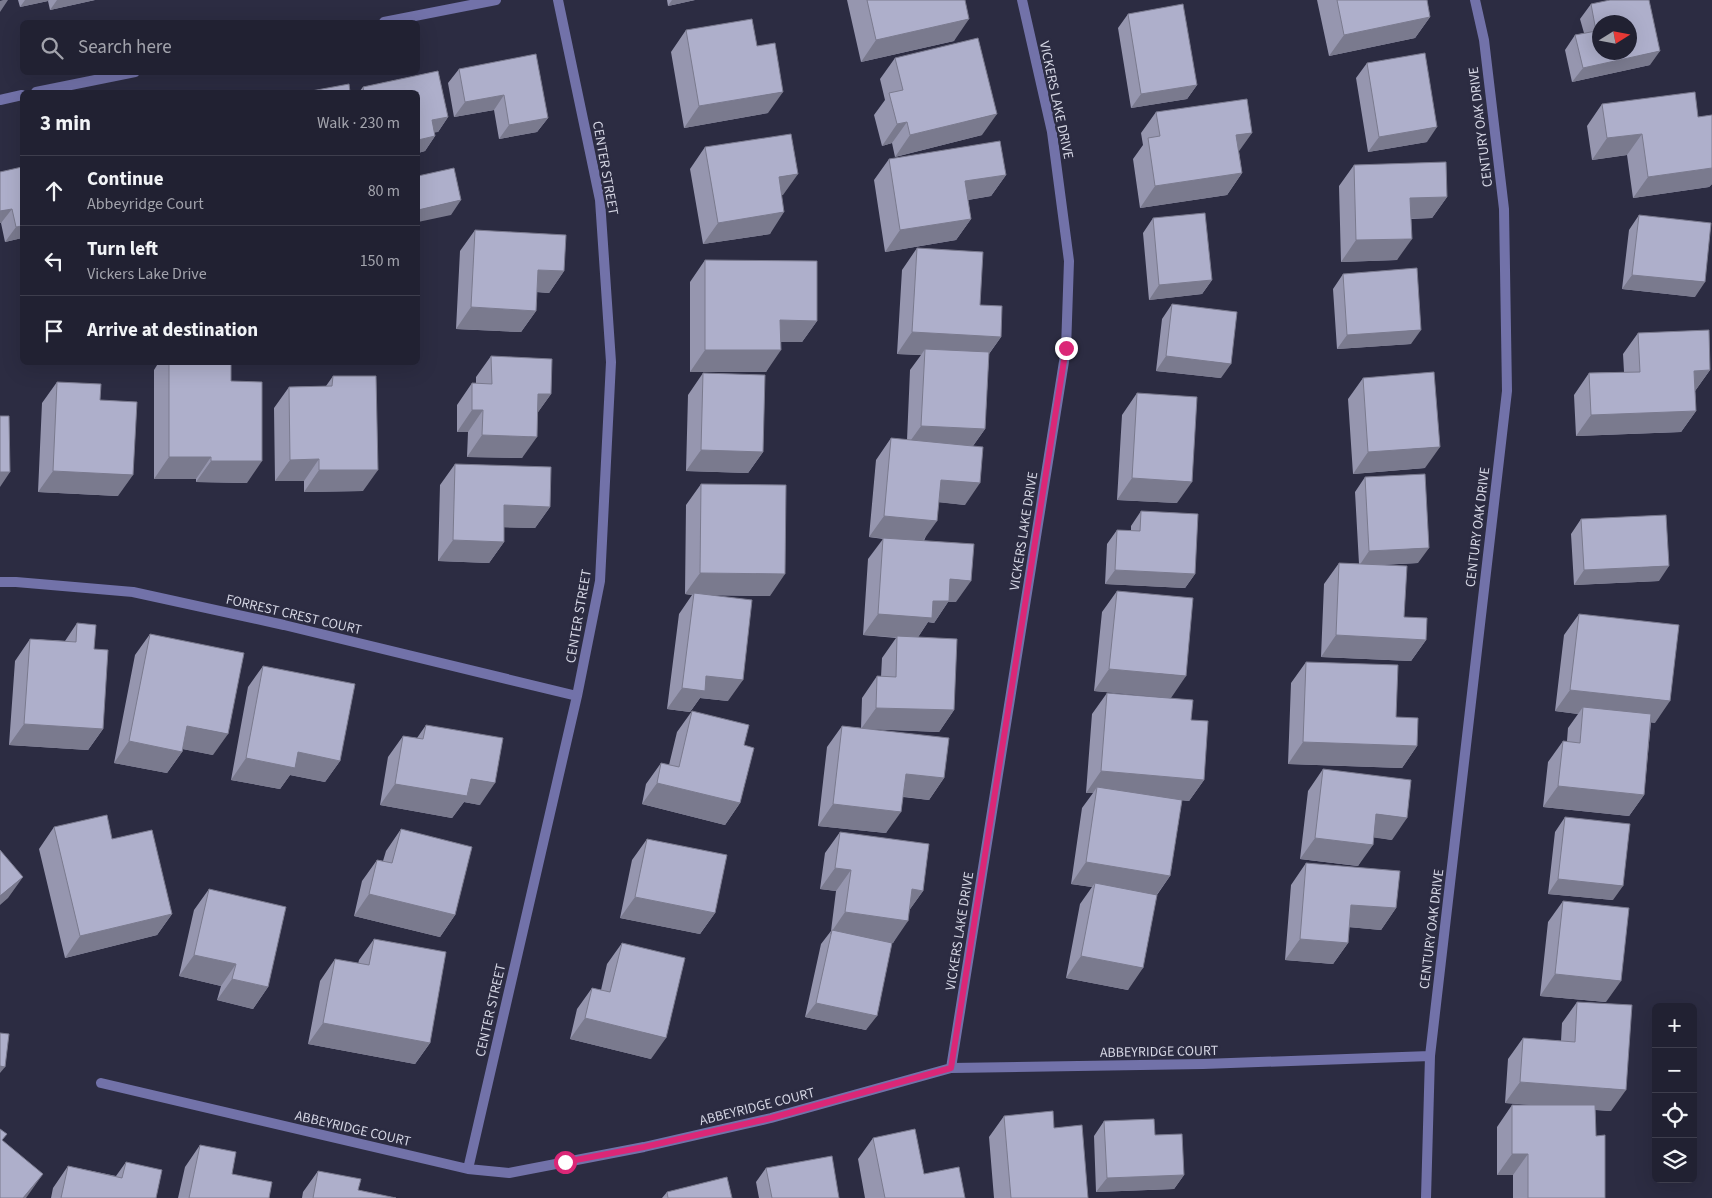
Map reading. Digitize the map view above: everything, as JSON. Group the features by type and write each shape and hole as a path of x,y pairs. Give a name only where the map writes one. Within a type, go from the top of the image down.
{"street":[{"path":"394,20 496,0"},
{"name":"CENTER STREET","path":"468,1169 578,696 600,581 611,362 600,200 558,0"},
{"name":"VICKERS LAKE DRIVE","path":"951,1068 1066,348 1070,261 1052,132 1022,0"},
{"name":"CENTURY OAK DRIVE","path":"1426,1198 1430,1056 1507,391 1504,209 1484,40 1475,0"},
{"path":"46,90 120,75"},
{"path":"0,100 20,95"},
{"name":"FORREST CREST COURT","path":"0,582 133,592 284,625 578,696"},
{"name":"ABBEYRIDGE COURT","path":"101,1083 468,1169 510,1173 644,1147 771,1118 951,1068 1193,1064 1430,1056"}],"building":[{"path":"867,0 965,0 969,19 876,40"},
{"path":"1337,0 1427,0 1430,17 1344,35"},
{"path":"1610,0 1649,0 1660,51 1637,56 1637,15 1593,15 1591,4"},
{"path":"1183,4 1197,85 1141,94 1128,14"},
{"path":"752,19 757,46 775,43 783,92 699,106 686,30"},
{"path":"1592,32 1592,60 1619,60 1583,68 1575,35"},
{"path":"978,38 997,114 910,135 907,122 897,124 889,93 903,90 895,58"},
{"path":"1425,53 1437,127 1379,137 1367,63"},
{"path":"536,54 548,118 509,125 504,95 465,102 459,69"},
{"path":"438,71 448,117 432,120 435,136 420,140 420,90 364,90 363,87"},
{"path":"349,84 350,90 317,90"},
{"path":"1695,92 1698,117 1712,115 1712,168 1648,177 1642,134 1607,138 1602,104"},
{"path":"1247,99 1252,133 1236,135 1242,173 1155,186 1148,138 1160,136 1156,112"},
{"path":"791,134 798,174 779,177 784,212 718,223 705,147"},
{"path":"1000,141 1006,175 965,181 971,219 900,230 889,159"},
{"path":"1446,162 1447,197 1410,198 1412,239 1356,240 1354,165"},
{"path":"20,167 20,226 16,227 12,209 0,211 0,172"},
{"path":"454,168 461,200 420,210 420,176"},
{"path":"1205,213 1212,280 1159,285 1153,218"},
{"path":"1639,215 1711,223 1705,282 1632,275"},
{"path":"475,230 566,235 564,271 538,270 536,311 471,307"},
{"path":"917,248 983,252 980,305 1002,306 1001,337 912,332"},
{"path":"705,260 817,261 817,321 780,320 781,350 705,350"},
{"path":"1417,268 1421,330 1347,335 1343,274"},
{"path":"1172,304 1237,312 1231,364 1166,356"},
{"path":"1709,330 1710,370 1694,371 1696,411 1591,415 1589,373 1640,372 1638,333"},
{"path":"925,349 989,352 985,429 921,426"},
{"path":"491,356 552,359 551,394 538,394 537,437 482,435 483,410 472,410 472,383 492,384"},
{"path":"169,365 231,365 231,381 262,382 262,461 211,461 211,457 169,457"},
{"path":"1434,372 1440,447 1368,452 1363,378"},
{"path":"703,373 765,375 763,452 701,450"},
{"path":"333,376 376,376 378,470 319,470 319,459 290,460 289,387 332,386"},
{"path":"57,382 101,384 100,400 137,402 133,475 53,471"},
{"path":"1137,393 1197,397 1192,482 1132,478"},
{"path":"0,416 9,416 10,472 0,472"},
{"path":"891,438 983,447 980,483 941,480 937,521 884,516"},
{"path":"455,464 551,467 550,507 504,505 504,542 453,540"},
{"path":"1425,474 1429,548 1369,551 1365,477"},
{"path":"701,484 786,485 785,574 700,573"},
{"path":"1141,511 1198,514 1195,574 1115,570 1117,530 1140,531"},
{"path":"1666,515 1669,566 1584,570 1581,519"},
{"path":"883,538 974,544 971,581 950,579 949,601 933,601 932,618 878,614"},
{"path":"1339,563 1407,566 1404,617 1427,618 1426,640 1336,635"},
{"path":"1117,591 1193,598 1186,676 1109,669"},
{"path":"694,593 752,600 743,680 706,676 705,691 682,688"},
{"path":"1579,614 1679,625 1670,701 1570,690"},
{"path":"77,623 96,625 94,649 108,650 103,729 24,724 30,639 76,642"},
{"path":"150,634 244,653 228,734 187,726 182,752 129,741"},
{"path":"897,636 957,639 954,710 876,708 877,676 896,677"},
{"path":"1306,662 1398,665 1396,717 1418,718 1417,746 1303,742"},
{"path":"263,666 355,684 340,761 298,752 295,768 246,758"},
{"path":"1107,693 1193,700 1191,720 1208,721 1204,780 1101,771"},
{"path":"1583,707 1651,714 1644,795 1558,786 1563,741 1580,743"},
{"path":"692,711 749,725 744,745 754,748 740,803 657,783 661,763 679,767"},
{"path":"426,725 503,738 495,783 471,779 467,796 395,784 403,736 423,739"},
{"path":"842,726 949,738 944,778 906,774 901,812 833,804"},
{"path":"1323,769 1411,780 1407,818 1376,814 1373,845 1315,838"},
{"path":"1097,787 1182,800 1170,876 1086,862"},
{"path":"107,815 112,839 152,830 172,914 80,936 54,827"},
{"path":"1565,817 1630,824 1623,886 1558,879"},
{"path":"401,829 472,847 455,915 369,894 377,860 392,863"},
{"path":"840,832 929,844 923,891 912,889 908,921 845,912 851,870 835,868"},
{"path":"647,839 727,855 715,913 635,897"},
{"path":"0,850 23,877 0,896"},
{"path":"1306,863 1400,871 1396,908 1351,905 1348,943 1300,939"},
{"path":"1095,883 1157,895 1143,968 1081,956"},
{"path":"209,889 286,907 268,987 232,979 236,964 194,955"},
{"path":"1563,901 1629,908 1621,981 1555,974"},
{"path":"832,930 892,943 877,1016 816,1003"},
{"path":"374,939 446,952 430,1043 323,1023 335,959 369,965"},
{"path":"622,943 685,958 666,1038 585,1018 592,988 610,992"},
{"path":"1577,1002 1632,1005 1626,1090 1520,1082 1523,1038 1575,1042"},
{"path":"0,1033 9,1034 5,1067 0,1066"},
{"path":"1512,1105 1595,1105 1596,1136 1605,1135 1605,1198 1528,1198 1528,1154 1512,1154"},
{"path":"1053,1111 1054,1128 1082,1125 1088,1198 1011,1198 1004,1116"},
{"path":"1154,1119 1155,1135 1182,1134 1184,1175 1107,1178 1104,1121"},
{"path":"0,1129 7,1134 2,1140 43,1174 23,1198 0,1198"},
{"path":"915,1129 924,1174 959,1167 965,1198 885,1198 873,1138"},
{"path":"200,1145 236,1152 232,1174 272,1182 269,1198 189,1198"},
{"path":"832,1156 839,1198 772,1198 766,1168"},
{"path":"126,1162 162,1170 156,1198 61,1198 68,1166 122,1178"},
{"path":"318,1171 361,1179 358,1190 396,1198 313,1198"},
{"path":"727,1177 732,1198 668,1198 667,1192"}],"route":[{"path":"565,1162 644,1147 771,1118 951,1068 1066,348"}]}
